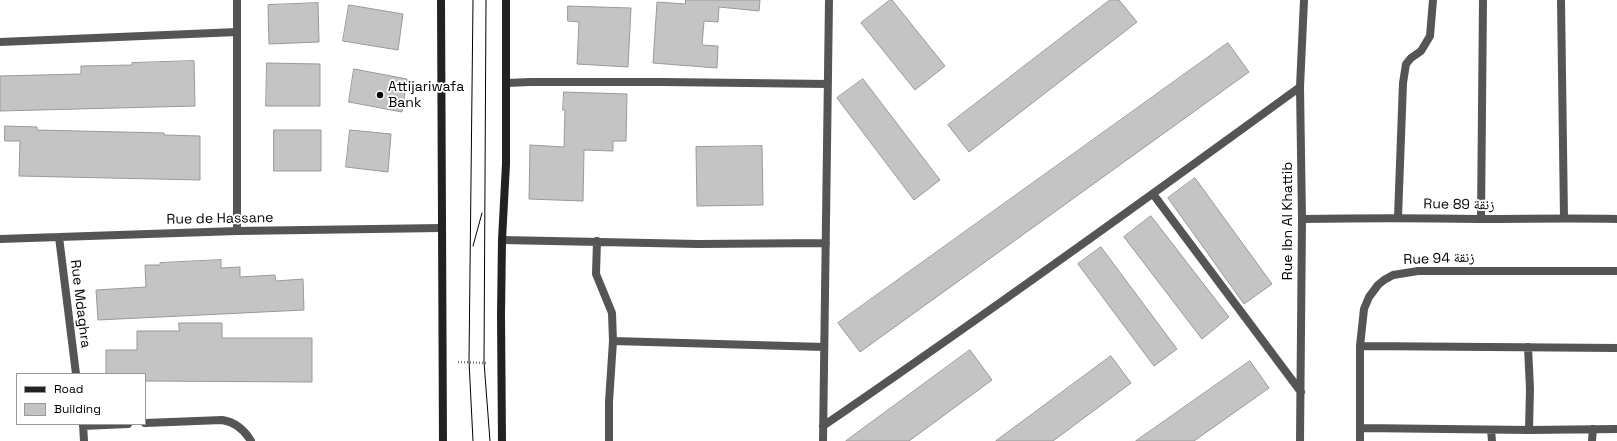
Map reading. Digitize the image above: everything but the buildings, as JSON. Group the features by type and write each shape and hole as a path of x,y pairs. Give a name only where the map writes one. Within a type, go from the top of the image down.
{"main road":[{"path":"441,0 442,441"},
{"path":"502,441 501,315 502,240 506,164 506,0"}],"street":[{"path":"237,0 237,231"},
{"path":"823,441 829,0"},
{"name":"Rue Ibn Al Khattib","path":"1300,441 1302,219 1300,87 1304,0"},
{"path":"1398,217 1403,83 1405,68 1409,60 1422,51 1430,36 1433,0"},
{"path":"1481,219 1483,0"},
{"path":"1561,0 1564,218"},
{"path":"0,42 237,32"},
{"path":"507,83 663,82 828,84"},
{"path":"823,426 921,359 1300,87"},
{"path":"1152,194 1301,392"},
{"name":"Rue 89 زنقة","path":"1302,219 1398,217 1481,219 1617,219"},
{"name":"Rue de Hassane","path":"0,239 237,231 441,228"},
{"name":"Rue Mdaghra","path":"59,237 76,373"},
{"path":"502,240 698,244 826,243"},
{"path":"597,241 596,274 612,313 613,341 609,402 609,441"},
{"name":"Rue 94 زنقة","path":"1360,441 1360,346 1364,309 1369,297 1378,285 1394,275 1418,271 1617,271"},
{"path":"613,341 824,346"},
{"path":"1360,346 1617,348"},
{"path":"1528,348 1530,389 1529,430"},
{"path":"146,423 222,420 232,422 246,433 251,441"},
{"path":"83,425 84,441"},
{"path":"1361,428 1617,430"},
{"path":"1491,430 1492,441"},
{"path":"1592,441 1593,430"}],"path":[{"path":"441,363 468,361 484,362 502,368"}],"tram line":[{"path":"473,0 469,361 473,441"},
{"path":"486,0 484,362 490,441"},
{"path":"473,246 482,213"}],"place":[{"name":"Attijariwafa Bank","path":"380,95"}]}
